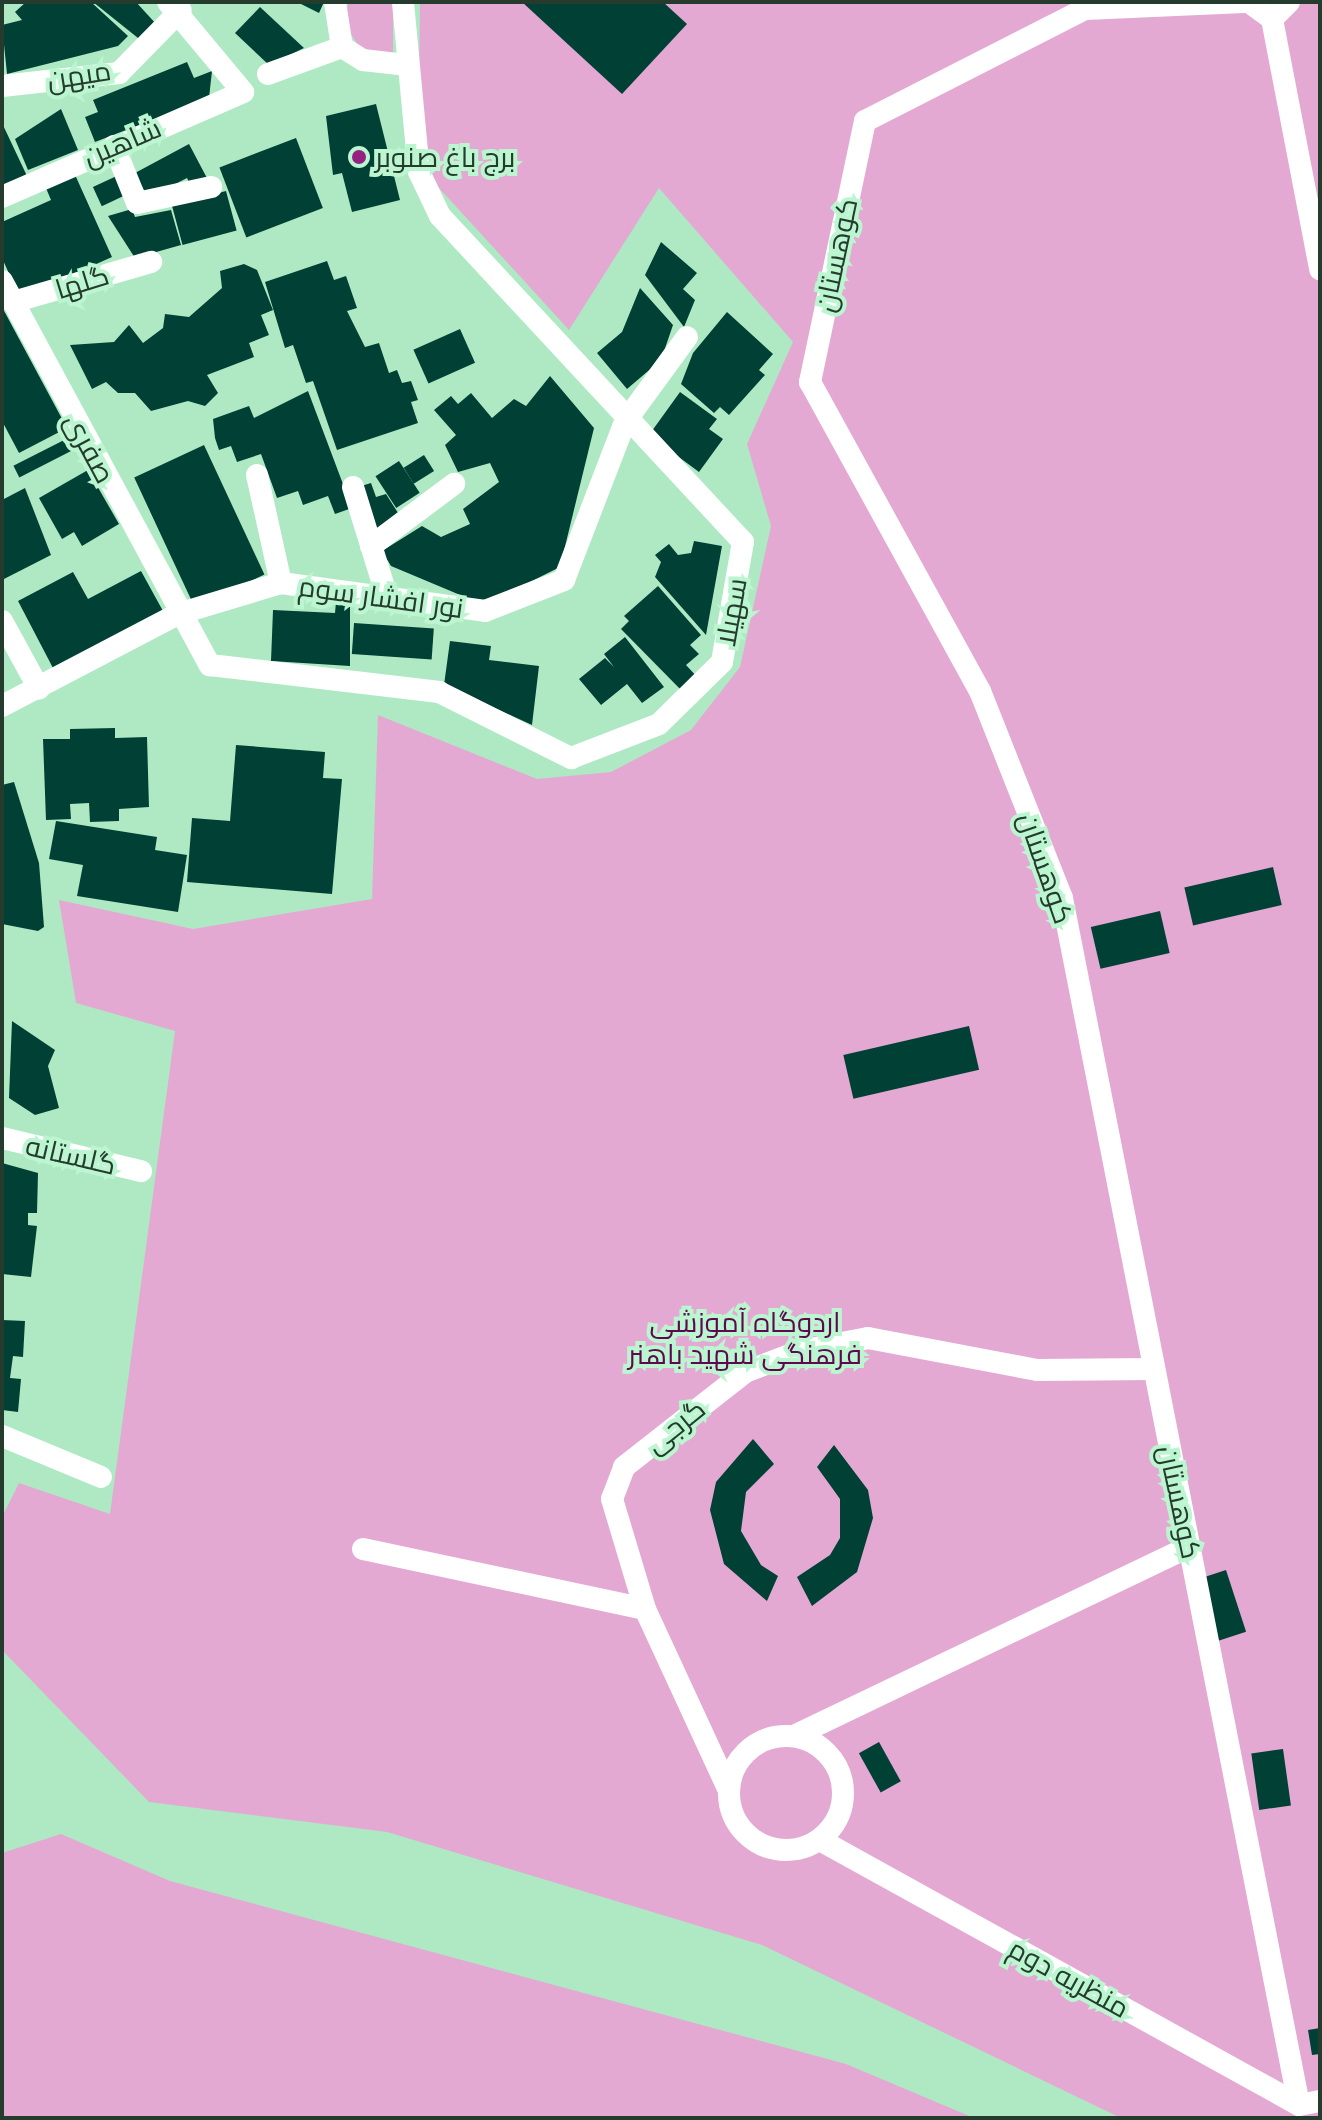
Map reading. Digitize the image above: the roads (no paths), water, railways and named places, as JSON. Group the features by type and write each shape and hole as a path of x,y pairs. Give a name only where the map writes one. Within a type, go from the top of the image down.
{"street":[{"path":"335,2 342,47 363,60 406,65"},
{"name":"سهیلا","path":"178,614 210,665 439,692 571,758 659,724 722,662 743,542 625,422 440,216 419,172 406,65 403,2"},
{"path":"1247,2 1272,19 1320,269"},
{"name":"کوهستان","path":"1247,2 1085,9 865,121 810,382 980,691 1062,898 1151,1369 1309,2103"},
{"path":"1272,19 1289,2"},
{"name":"میهن","path":"2,86 119,73 174,6"},
{"name":"شاهین","path":"2,197 243,92 174,6"},
{"path":"268,74 342,47"},
{"path":"114,146 137,203 211,187"},
{"name":"گلها","path":"13,302 151,262"},
{"name":"صفری","path":"2,281 178,614"},
{"name":"نور افشار سوم","path":"2,706 178,614 281,583 485,611 564,580 625,422 687,337"},
{"path":"257,475 281,583"},
{"path":"371,546 454,484"},
{"path":"353,487 387,597"},
{"path":"2,621 39,689"},
{"name":"گلستانه","path":"2,1138 141,1171"},
{"name":"گرجی","path":"728,1789 645,1609 612,1499 624,1467 745,1372 800,1351 868,1338 1037,1370 1151,1369"},
{"path":"2,1436 101,1477"},
{"path":"794,1736 828,1754 841,1779 842,1808 820,1840 785,1851 750,1838 734,1816 728,1789 743,1754 776,1736 794,1736 1190,1546"},
{"path":"363,1549 645,1609"},
{"name":"منظریه دوم","path":"820,1840 1309,2103"}],"place":[{"name":"برج باغ صنوبر","path":"359,157"}],"park label":[{"name":"اردوگاه آموزشی فرهنگی شهید باهنر","path":"745,1338"}]}
